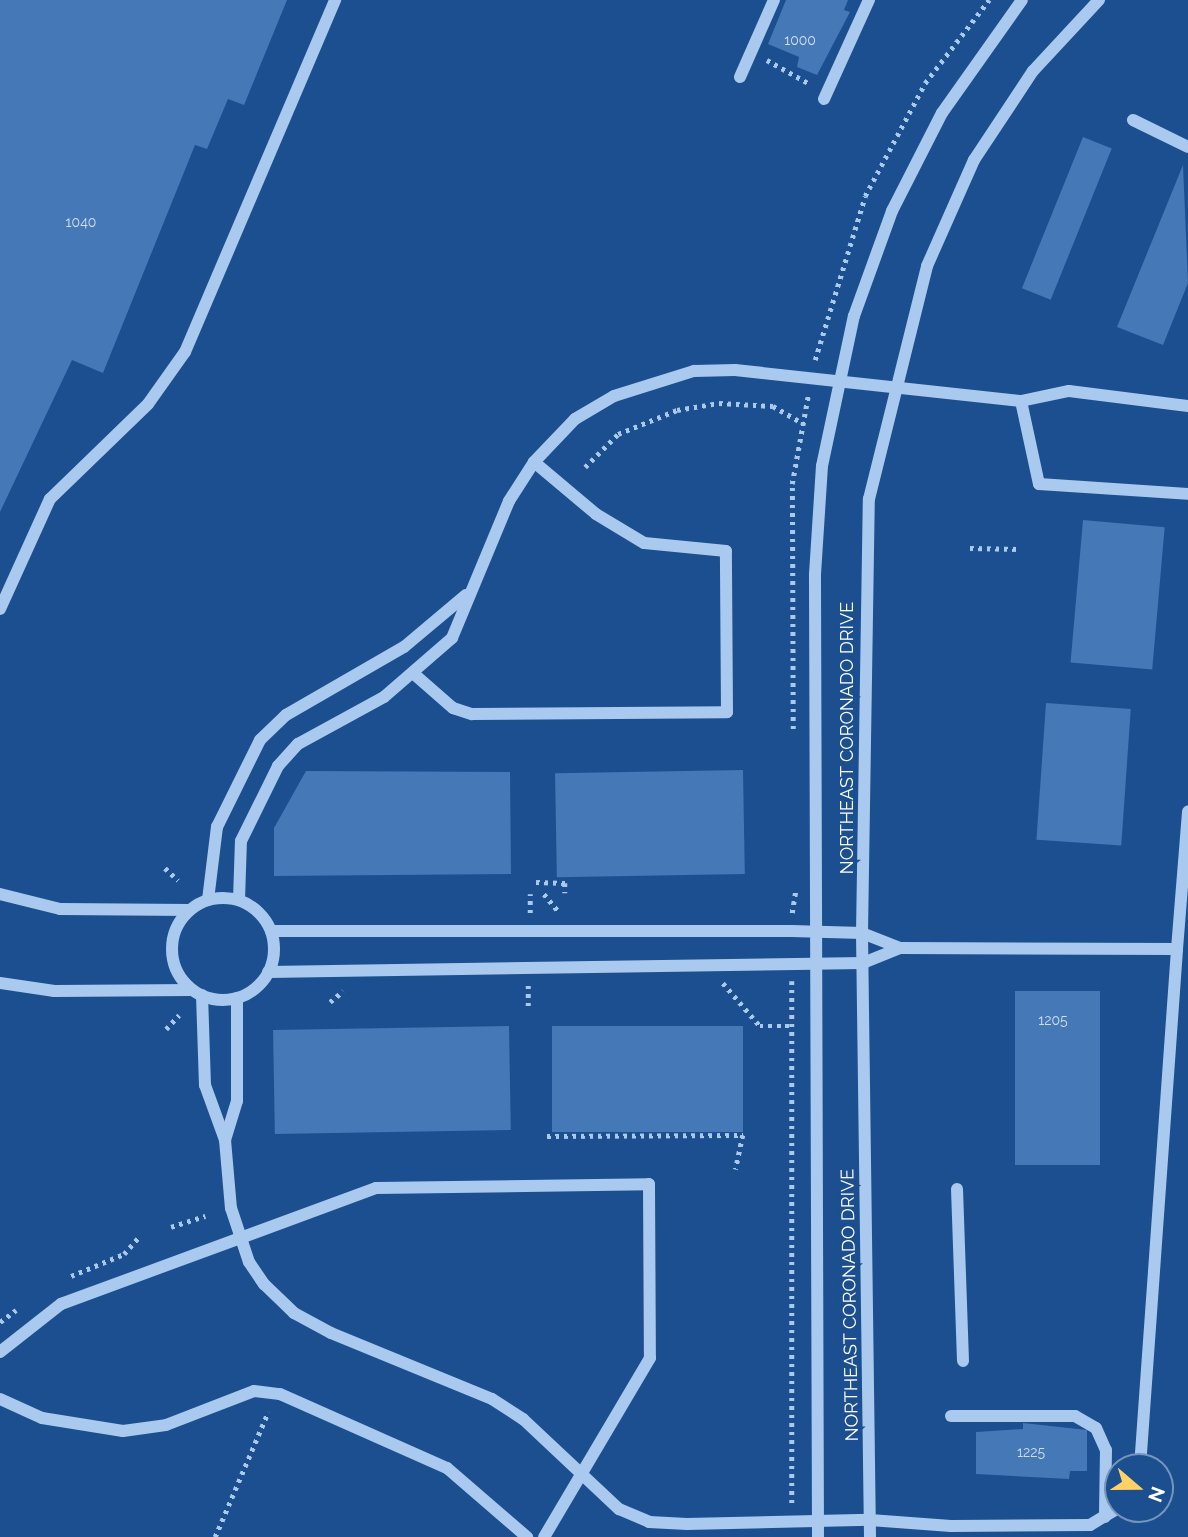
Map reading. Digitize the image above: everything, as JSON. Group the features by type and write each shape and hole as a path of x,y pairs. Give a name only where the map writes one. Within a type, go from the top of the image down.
{"street":[{"path":"0,609 50,499 148,404 185,352 335,0"},
{"path":"740,77 774,0"},
{"path":"824,99 869,0"},
{"name":"NORTHEAST CORONADO DRIVE","path":"818,1537 815,574 822,466 837,383 892,211 942,113 1022,0"},
{"name":"NORTHEAST CORONADO DRIVE","path":"870,1537 862,933 869,499 892,389 927,266 974,160 1032,71 1099,0"},
{"path":"1133,120 1188,147"},
{"path":"239,900 241,841 278,766 298,744 414,674 452,638 466,594 534,463 575,419 654,381 735,370 1021,401 1069,391 1188,406"},
{"path":"1021,401 1039,484 1188,494"},
{"path":"414,674 453,708 472,714 727,712 726,551 645,543 596,514 534,463"},
{"path":"208,900 217,827 260,740 286,715 404,647 466,594"},
{"path":"1141,1453 1188,811"},
{"path":"0,894 60,909 190,910 208,900 239,900 271,932 817,932 862,933 900,948 1177,949"},
{"path":"190,910 172,944 178,973 196,993 205,1086 225,1140 240,1238 264,1284 294,1313 492,1399 523,1419 619,1509 649,1522 870,1520 1090,1525 1104,1518"},
{"path":"268,972 271,932"},
{"path":"0,983 54,991 196,993 237,998 268,972 863,963 900,948"},
{"path":"225,1140 237,1101 237,998"},
{"path":"0,1352 61,1304 376,1188 649,1184 650,1358 544,1537"},
{"path":"957,1188 962,1361"},
{"path":"0,1399 42,1418 123,1431 166,1425 254,1391 280,1394 447,1468 527,1537"},
{"path":"951,1416 1075,1416 1097,1428 1106,1453"}],"path":[{"path":"819,342 848,242 893,137 989,0"},
{"path":"585,467 618,434 677,410 719,403 773,406 802,424"},
{"path":"970,548 1018,549"},
{"path":"165,868 178,880"},
{"path":"536,882 565,883 565,893"},
{"path":"530,894 530,921"},
{"path":"544,894 562,916"},
{"path":"718,977 760,1026 792,1026"},
{"path":"528,984 528,1006"},
{"path":"792,996 792,1475"},
{"path":"166,1030 179,1015"},
{"path":"547,1136 743,1135 736,1169"},
{"path":"171,1227 205,1216"},
{"path":"215,1537 269,1409"}],"building":[{"path":"0,0 287,0 244,105 228,99 207,149 195,145 103,373 72,360 0,512"},
{"path":"786,0 848,0 844,10 850,12 817,75 797,67 799,57 768,44"},
{"path":"1083,137 1112,149 1051,300 1022,288"},
{"path":"1183,165 1188,283 1163,345 1117,327"},
{"path":"1083,520 1165,527 1152,670 1071,662"},
{"path":"1046,703 1131,709 1121,846 1036,840"},
{"path":"743,770 745,874 557,877 555,773"},
{"path":"306,771 510,772 511,874 274,876 274,828"},
{"path":"1015,991 1100,991 1100,1165 1015,1165"},
{"path":"509,1026 511,1130 275,1134 273,1030"},
{"path":"552,1026 743,1026 743,1132 552,1132"},
{"path":"1023,1423 1087,1430 1087,1471 1070,1471 1069,1479 976,1474 976,1432 1023,1429"}]}
